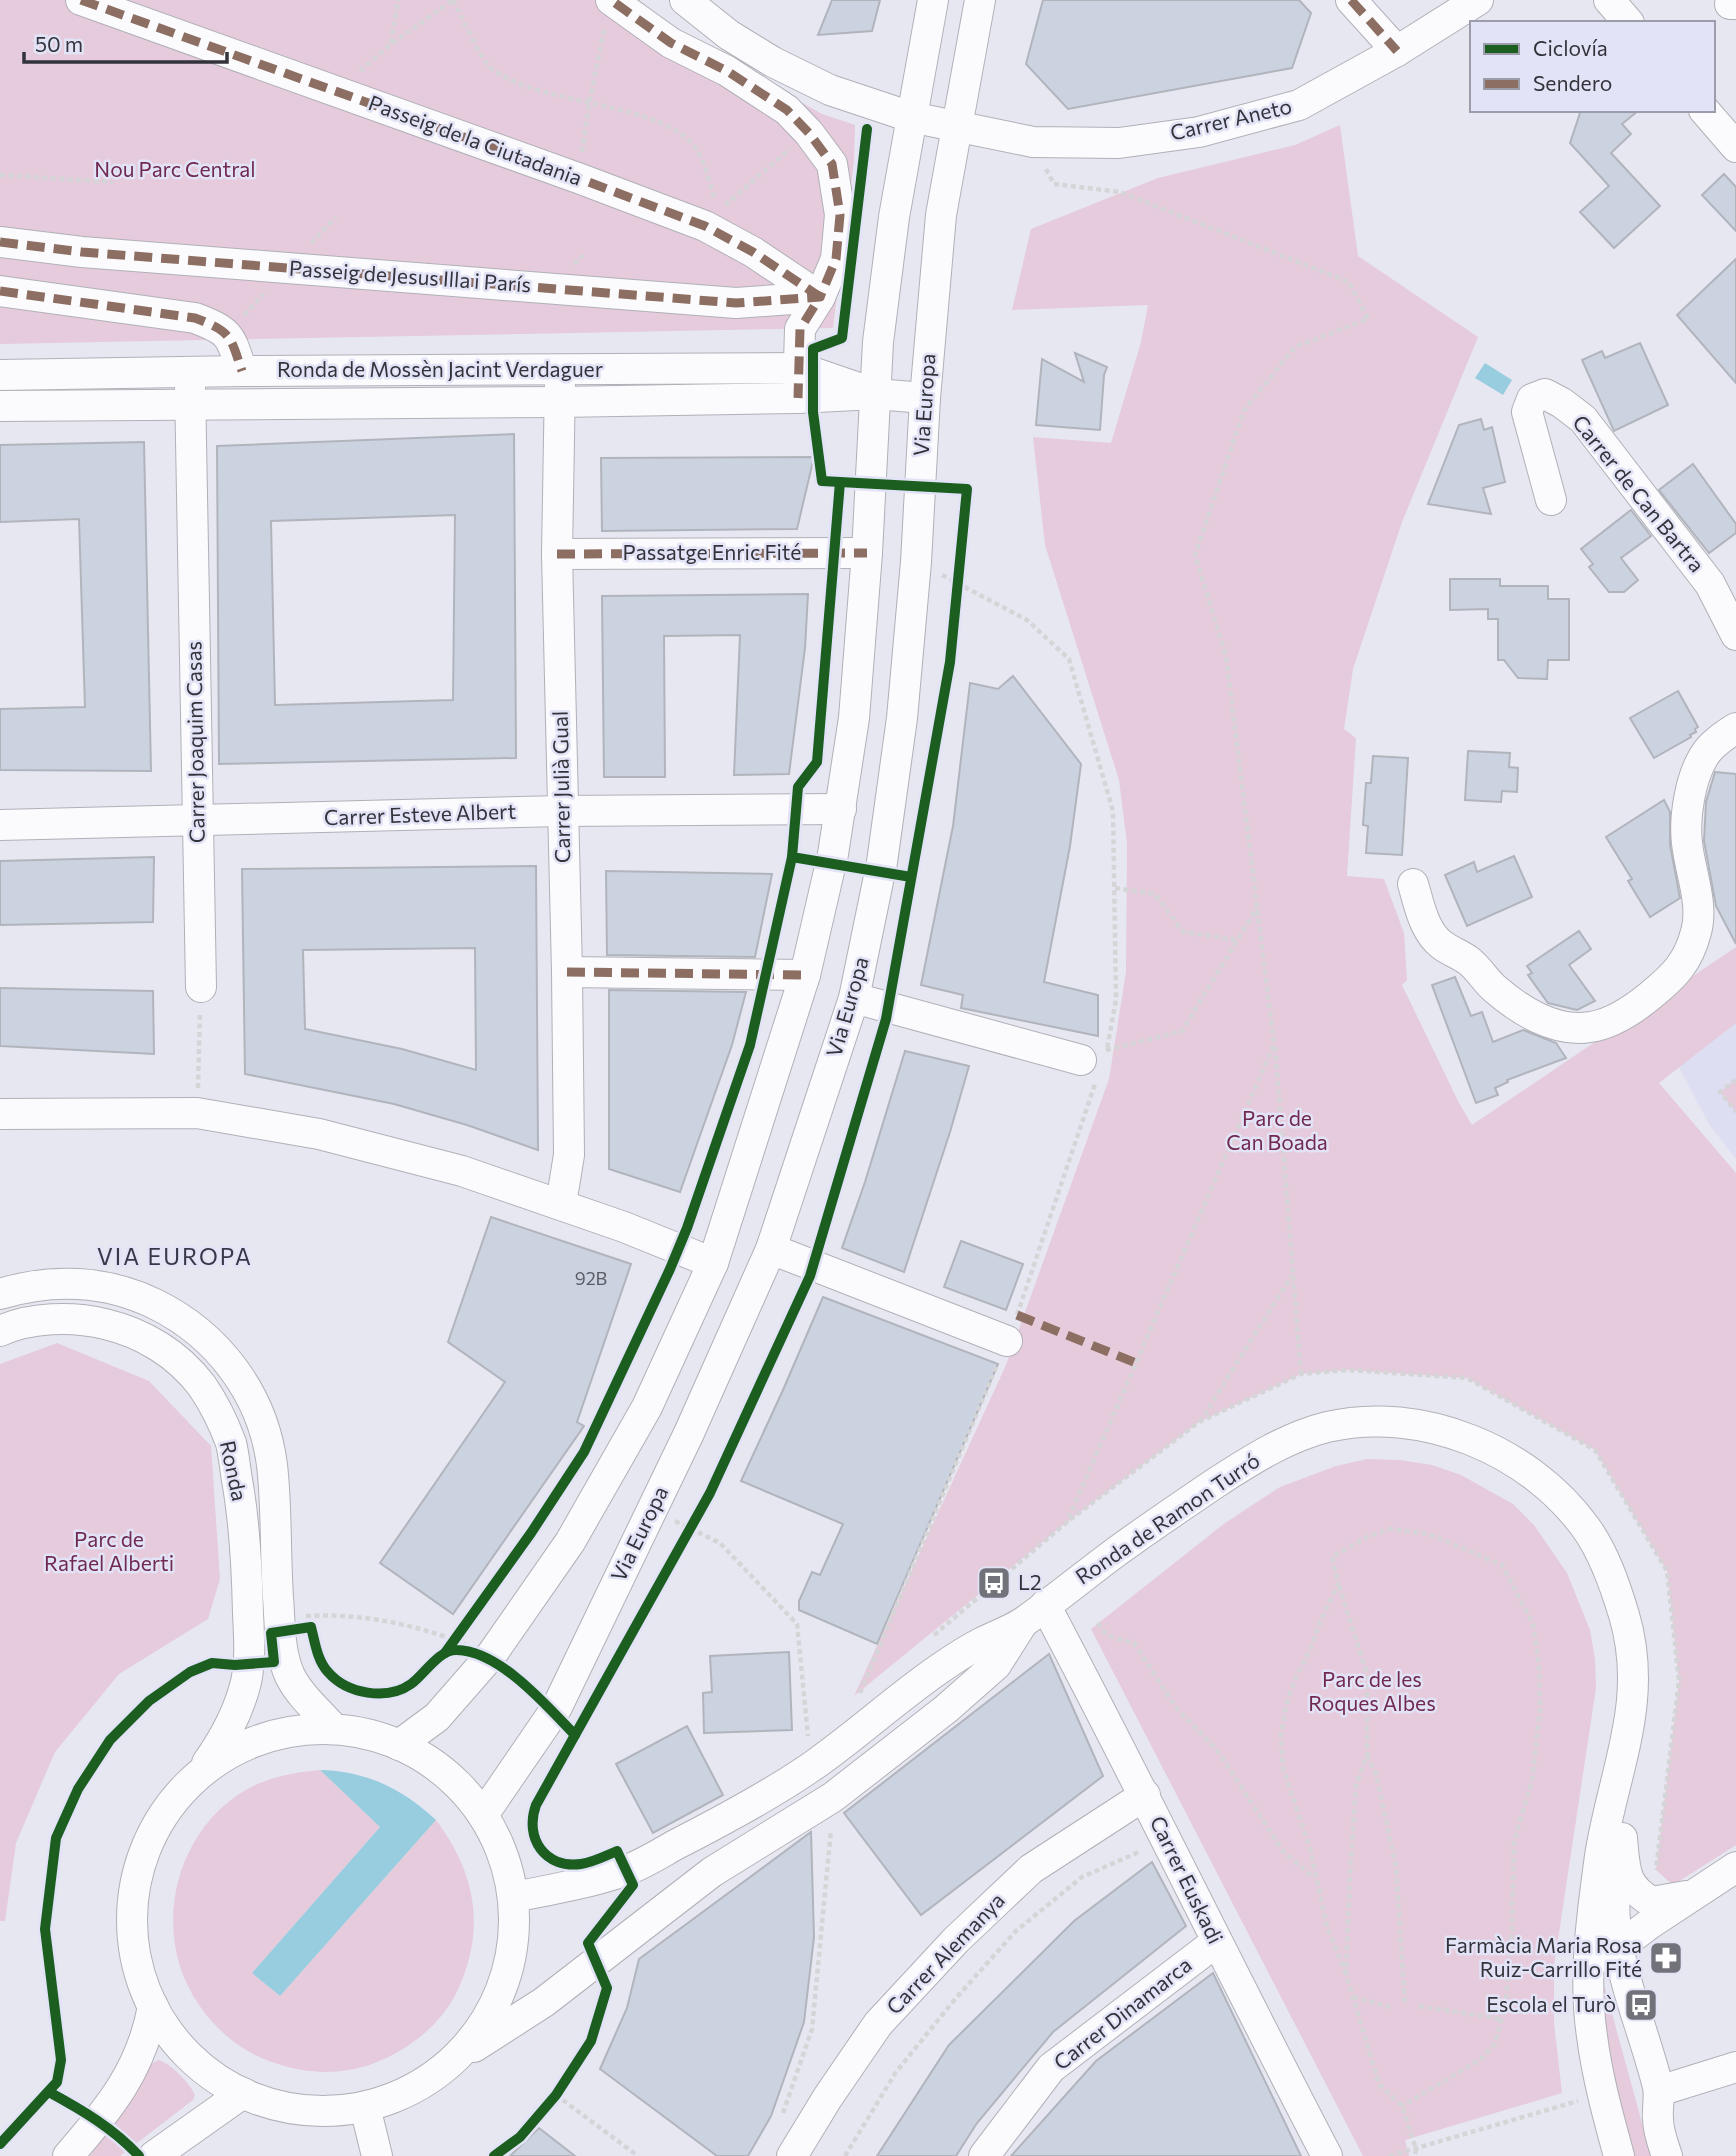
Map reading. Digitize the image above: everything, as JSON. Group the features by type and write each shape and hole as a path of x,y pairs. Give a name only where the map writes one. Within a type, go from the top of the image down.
{"street":[{"name":"Passeig de la Ciutadania","path":"81,0 705,226 753,252 821,297"},
{"path":"685,0 729,35 830,90 911,117 959,126"},
{"path":"399,1745 437,1717 488,1658 570,1542 647,1408 713,1263 805,975 841,809 854,718 867,553 878,342 892,230 933,0"},
{"name":"Via Europa","path":"484,1815 549,1703 690,1433 771,1249 854,998 884,849 902,718 941,215 980,0"},
{"path":"1351,0 1397,51"},
{"name":"Carrer Aneto","path":"959,126 1033,142 1119,143 1199,132 1299,106 1397,51 1478,0"},
{"path":"608,13 727,71 787,110 809,133 832,164 840,215 836,259 821,297 800,329 798,398"},
{"path":"1706,112 1736,147"},
{"name":"Passeig de Jesus Illa i París","path":"0,242 82,252 736,303 821,297"},
{"path":"0,291 195,318 215,325 230,337 242,371"},
{"name":"Ronda de Mossèn Jacint Verdaguer","path":"0,375 800,368 875,394"},
{"name":"Carrer Julià Gual","path":"561,370 557,554 569,1155 561,1204"},
{"name":"Carrer Joaquim Casas","path":"190,372 201,987"},
{"name":"Ronda de Mossèn Jacint Verdaguer","path":"0,406 559,402 875,394 925,398"},
{"name":"Carrer de Can Bartra","path":"1551,500 1527,412 1532,399 1545,394 1583,419 1710,584 1736,635"},
{"name":"Passatge Enric Fité","path":"557,554 867,553"},
{"path":"1413,884 1428,929 1440,944 1470,962 1489,984 1512,1003 1537,1017 1563,1025 1590,1028 1618,1018 1676,974 1693,944 1698,929 1698,899 1686,841 1693,780 1704,755 1736,728"},
{"name":"Carrer Esteve Albert","path":"0,825 562,811 841,809"},
{"path":"567,972 805,975"},
{"path":"854,998 1097,1062"},
{"path":"0,1114 197,1113 319,1134 462,1171 624,1227 713,1263"},
{"path":"771,1249 1007,1341"},
{"path":"0,1294 58,1283 90,1284 124,1292 177,1315 200,1332 223,1356 245,1385 267,1437 273,1475 282,1649 290,1676 300,1692 334,1729"},
{"name":"Ronda","path":"0,1331 16,1324 55,1320 87,1320 118,1327 155,1343 177,1360 202,1386 220,1419 231,1444 240,1499 246,1551 249,1657 246,1682 224,1739 200,1773"},
{"name":"Ronda de Ramon Turró","path":"514,1897 626,1870 710,1827 811,1767 940,1669 979,1643 1021,1624 1180,1506 1272,1448 1330,1426 1364,1423 1418,1424 1452,1433 1510,1458 1564,1501 1587,1529 1600,1553 1626,1621 1632,1660 1633,1700 1622,1765"},
{"name":"Carrer Euskadi","path":"1045,1605 1145,1796 1216,1942 1326,2156"},
{"name":"Ronda de Ramon Turró","path":"453,2061 544,2002 712,1872 833,1797 946,1709 996,1665 1021,1624"},
{"path":"334,1729 367,1734 399,1745 432,1762 460,1786 484,1815 503,1854 514,1897 513,1949 503,1986 486,2021 471,2042 434,2077 412,2090 390,2100 340,2111 290,2108 243,2093 215,2077 191,2057 170,2033 153,2006 142,1980 133,1933 133,1895 139,1867 162,1815 179,1793 200,1773 229,1752 262,1738 298,1730 334,1729"},
{"path":"1622,1765 1625,1812 1613,1916 1627,1988 1659,2091 1657,2122 1667,2156"},
{"path":"1619,2156 1602,2093 1592,2035 1589,1975 1592,1917 1601,1854 1609,1810 1622,1765"},
{"name":"Carrer Alemanya","path":"792,2156 878,2024 956,1940 1031,1869 1145,1796"},
{"path":"1622,1838 1625,1870 1630,1884 1639,1895 1652,1902 1695,1893"},
{"path":"1589,1975 1618,1946 1736,1867"},
{"name":"Carrer Dinamarca","path":"984,2156 1051,2068 1216,1942"},
{"path":"68,2156 104,2115 140,2055 148,2034 153,2006"},
{"path":"1659,2091 1736,2067"},
{"path":"154,2156 243,2093"},
{"path":"365,2107 377,2156"}],"path":[{"path":"391,44 398,0"},
{"path":"335,92 391,44 453,0 489,68 522,86 623,111 671,127 696,149 718,211 809,133"},
{"path":"578,178 589,104 608,13"},
{"path":"1033,142 1054,184 1120,192 1349,282 1368,319 1295,347 1244,410 1195,555 1226,656 1275,1044 1301,1374"},
{"path":"0,175 113,182"},
{"path":"306,249 336,217"},
{"path":"244,316 267,290"},
{"path":"867,1692 857,1701 1007,1341 1116,1000 1113,811 1069,659 1027,620 916,562"},
{"path":"956,596 959,569"},
{"path":"1114,888 1155,894 1183,932 1237,940"},
{"path":"1097,1062 1182,1031 1257,908"},
{"path":"197,1113 201,987"},
{"path":"1067,1522 1275,1044"},
{"path":"1736,1080 1720,1093 1736,1112"},
{"path":"1199,1422 1293,1274"},
{"path":"930,1639 1067,1522 1199,1422 1301,1374 1348,1370 1467,1378 1595,1450 1667,1571 1679,1681 1656,1870 1665,1877"},
{"path":"652,1509 720,1543 796,1624 811,1767"},
{"path":"683,1541 696,1517"},
{"path":"1346,1974 1356,1785 1367,1755 1367,1674 1332,1557 1365,1538 1389,1529 1429,1534 1502,1565 1533,1624 1539,1665 1540,1709 1532,1781 1514,1841 1512,1926 1506,2002 1495,2044 1481,2059 1402,2106"},
{"path":"1338,1584 1286,1705 1281,1736 1283,1768 1310,1848 1327,1927 1346,1974 1379,2084 1402,2106 1416,2149 1415,2156"},
{"path":"280,1623 303,1617 341,1614 393,1622 447,1637 525,1678 549,1703"},
{"path":"1098,1623 1102,1632 1134,1643 1177,1709 1217,1750 1283,1851 1315,1878"},
{"path":"461,1631 450,1651 488,1658 549,1703"},
{"path":"1367,1755 1376,1774 1396,1867 1405,2006"},
{"path":"783,2114 812,2029 833,1797"},
{"path":"845,2156 896,2071 1016,1931 1082,1877 1166,1839"},
{"path":"1352,1997 1390,2007"},
{"path":"1419,2007 1501,2019"},
{"path":"547,2105 563,2084"},
{"path":"1389,2156 1602,2093"},
{"path":"556,2095 638,2156"}],"shaded area":[{"path":"1736,1015 1736,1159 1709,1124 1675,1060"}],"green space":[{"name":"Nou Parc Central","path":"0,0 639,0 685,37 822,114 855,125 854,161 833,328 0,344"},
{"name":"Parc de Can Boada","path":"1340,125 1358,256 1478,337 1402,522 1353,669 1344,729 1356,738 1347,876 1384,879 1404,933 1407,980 1402,985 1472,1125 1736,947 1736,1023 1659,1083 1736,1173 1736,1845 1673,1885 1656,1870 1679,1681 1667,1571 1595,1450 1467,1378 1348,1370 1301,1374 1199,1422 1067,1522 854,1696 1006,1365 1109,1079 1126,972 1127,843 1119,780 1045,545 1033,437 1111,443 1141,342 1148,305 1012,310 1031,229 1158,178 1295,145"},
{"path":"1736,1080 1736,1112 1720,1092"},
{"name":"Parc de Rafael Alberti","path":"57,1343 149,1381 211,1446 220,1579 208,1619 119,1674 55,1752 16,1843 5,1921 0,1921 0,1364"},
{"name":"Parc de les Roques Albes","path":"1367,1459 1432,1465 1461,1475 1513,1504 1534,1525 1567,1573 1590,1630 1595,1659 1596,1688 1554,1966 1554,2023 1562,2093 1405,2140 1409,2156 1363,2156 1091,1629 1225,1523 1280,1487 1336,1466"},
{"path":"320,1770 380,1827 252,1973 280,1996 436,1820 449,1839 467,1879 474,1919 473,1941 460,1985 435,2023 412,2043 386,2058 360,2068 337,2071 301,2070 278,2064 244,2049 224,2034 199,2005 184,1977 175,1946 173,1915 178,1884 188,1854 204,1827 226,1804 261,1783 286,1775"},
{"path":"1593,1986 1605,1988 1651,2156 1624,2156"},
{"path":"158,2060 174,2069 184,2079 195,2095 193,2100 120,2156 90,2156 150,2065"}],"water":[{"path":"1485,363 1512,380 1503,395 1475,378"},
{"path":"320,1770 353,1774 383,1784 410,1799 436,1820 280,1996 252,1973 380,1827"}],"building":[{"path":"832,0 880,0 872,31 818,35"},
{"path":"1043,0 1299,0 1311,13 1292,68 1068,109 1026,64"},
{"path":"1580,112 1637,112 1622,124 1631,134 1611,153 1660,206 1614,248 1580,212 1609,186 1570,143"},
{"path":"1724,174 1736,187 1736,231 1702,195"},
{"path":"1736,259 1736,383 1677,315"},
{"path":"1640,343 1668,405 1614,431 1582,360 1602,351 1605,358"},
{"path":"1075,353 1107,367 1100,430 1036,425 1042,359 1084,382"},
{"path":"1481,419 1484,430 1492,427 1505,482 1483,488 1491,514 1428,504 1459,425"},
{"path":"514,434 516,758 219,764 217,446","holes":["455,515 453,700 275,705 271,521"]},
{"path":"144,442 151,771 0,770 0,709 85,707 79,519 0,522 0,445"},
{"path":"814,457 797,529 602,531 601,458"},
{"path":"1693,464 1736,524 1736,533 1709,553 1659,490"},
{"path":"1631,510 1651,536 1621,558 1638,580 1624,592 1609,592 1589,567 1593,564 1581,549"},
{"path":"1450,579 1500,579 1500,586 1548,586 1548,599 1569,599 1569,660 1548,660 1547,679 1518,678 1504,660 1498,660 1498,619 1488,619 1488,609 1450,610"},
{"path":"808,594 805,648 789,774 734,775 740,635 664,636 665,777 604,777 602,596"},
{"path":"1013,676 1081,764 1070,846 1044,982 1098,995 1098,1036 961,1008 963,995 921,985 953,826 970,683 998,689"},
{"path":"1678,691 1698,727 1691,737 1654,758 1630,718"},
{"path":"1468,751 1510,753 1509,767 1518,768 1517,792 1502,791 1501,802 1465,800"},
{"path":"1373,756 1408,758 1402,855 1366,853 1368,826 1363,825 1366,783 1371,783"},
{"path":"1715,772 1736,774 1736,944 1716,906 1704,841 1706,802"},
{"path":"1664,800 1670,812 1670,845 1680,898 1650,917 1628,881 1632,879 1606,837"},
{"path":"1514,856 1532,897 1467,926 1445,875 1474,862 1477,872"},
{"path":"154,857 153,922 0,925 0,861"},
{"path":"536,866 538,1150 467,1125 394,1104 245,1074 242,869","holes":["475,948 476,1070 402,1049 305,1029 303,950"]},
{"path":"606,871 772,874 755,957 607,955"},
{"path":"1579,931 1591,949 1569,965 1595,1001 1577,1010 1548,1003 1528,975 1532,973 1527,966"},
{"path":"1455,977 1471,1016 1482,1012 1493,1042 1523,1030 1556,1043 1566,1058 1507,1080 1508,1082 1495,1088 1498,1095 1476,1103 1432,985"},
{"path":"0,988 153,991 154,1054 0,1046"},
{"path":"609,990 746,992 732,1045 680,1192 609,1169"},
{"path":"905,1051 969,1066 904,1272 842,1248"},
{"path":"491,1217 631,1264 577,1422 584,1426 453,1614 380,1563 505,1382 448,1342"},
{"path":"961,1241 1023,1264 1006,1310 944,1287"},
{"path":"823,1297 998,1364 877,1644 799,1610 799,1601 812,1572 820,1575 843,1524 741,1481"},
{"path":"789,1652 792,1730 704,1733 703,1693 712,1692 710,1656"},
{"path":"1049,1654 1103,1776 921,1915 844,1813"},
{"path":"687,1726 723,1795 653,1833 616,1764"},
{"path":"811,1832 814,1937 804,2022 771,2116 748,2156 717,2156 600,2069 627,2008 639,1959"},
{"path":"1152,1862 1186,1926 1053,2032 977,2123 956,2156 877,2156 949,2045 1074,1921"},
{"path":"1213,1973 1301,2156 1011,2156 1096,2061"},
{"path":"539,2128 575,2156 510,2156"}],"marked path":[{"path":"81,0 578,178 705,226 753,252 820,297 800,329 798,398"},
{"path":"0,242 82,252 736,303 820,297 836,259 840,215 832,164 809,133 787,110 727,71 671,43 611,0"},
{"path":"1351,0 1397,51"},
{"path":"0,291 195,318 216,327 228,337 242,371"},
{"path":"557,554 867,553"},
{"path":"567,972 805,975"},
{"path":"1017,1315 1136,1363"}],"cycle path":[{"path":"494,2156 520,2137 556,2095 591,2041 607,1988 588,1943 633,1885 617,1851 581,1864 557,1862 548,1856 540,1849 535,1839 533,1817 536,1805 710,1493 810,1276 886,1019 950,662 967,489 822,481 813,412 813,349 842,338 867,129"},
{"path":"840,482 817,762 798,787 792,857 911,877"},
{"path":"445,1653 531,1533 584,1452 670,1269 687,1228 750,1045 792,857"},
{"path":"0,2144 57,2082 61,2060 45,1929 56,1838 78,1789 110,1740 149,1701 190,1672 212,1663 235,1665 274,1662 271,1633 311,1627 321,1662 336,1680 346,1686 368,1693 391,1692 411,1684 432,1663 450,1651 473,1653 490,1660 522,1682 575,1735"},
{"path":"49,2092 108,2128 139,2156"}],"place":[{"name":"L2","path":"994,1583"},
{"name":"Farmàcia Maria Rosa Ruiz-Carrillo Fité","path":"1666,1958"},
{"name":"Escola el Turò","path":"1641,2005"}],"district":[{"name":"VIA EUROPA","path":"175,1257"}]}
